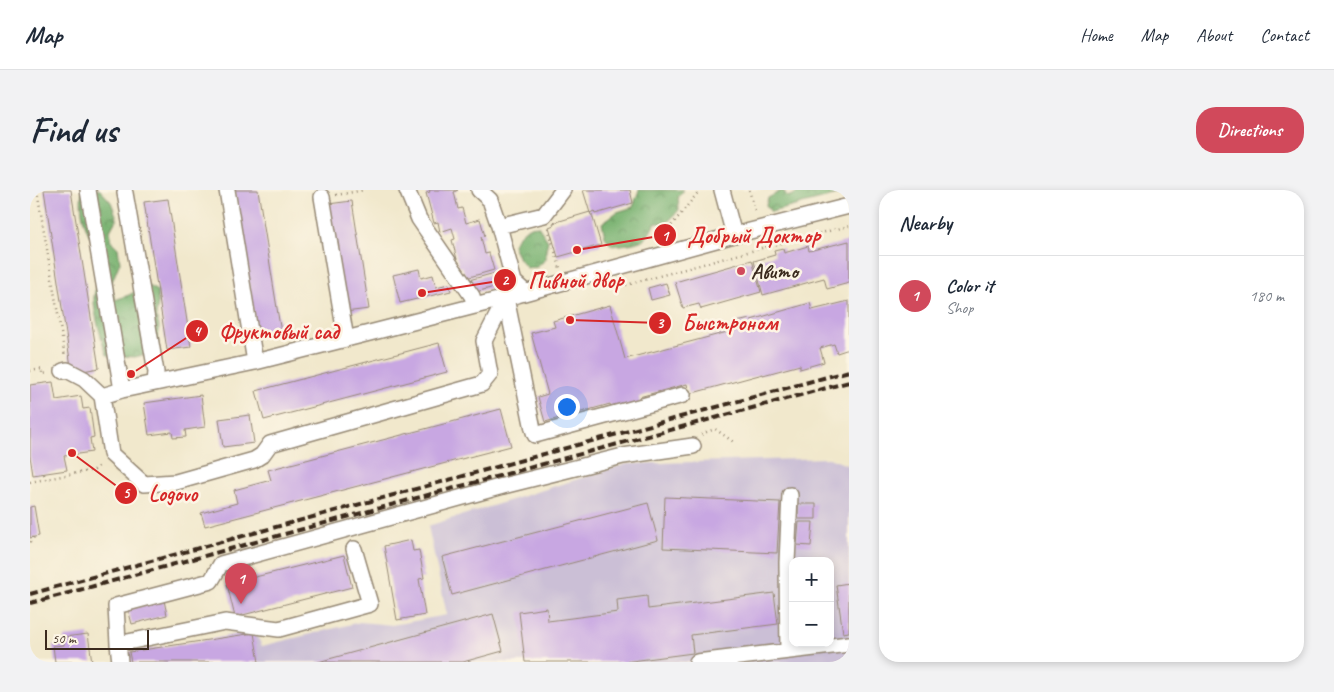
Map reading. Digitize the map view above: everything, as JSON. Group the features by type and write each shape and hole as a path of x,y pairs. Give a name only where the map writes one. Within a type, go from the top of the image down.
{"street":[{"path":"88,190 122,390"},
{"path":"227,190 255,362"},
{"path":"407,190 419,220 472,296 475,306"},
{"path":"479,190 490,200 514,282 525,292"},
{"path":"499,226 544,215 563,190"},
{"path":"722,190 734,235"},
{"path":"125,193 156,372 155,383"},
{"path":"322,197 346,340"},
{"path":"102,396 346,340 734,235 849,206"},
{"path":"65,370 84,379 102,396 111,454 144,484 176,482 254,460 262,455 270,444 482,384 490,374 484,341 506,298"},
{"path":"506,298 532,429 535,435 683,395"},
{"path":"120,662 116,606 211,581 222,564 494,489 623,456 693,446"},
{"path":"788,651 787,563 790,495"},
{"path":"118,644 225,622 279,629 370,604 354,549"},
{"path":"697,662 849,644"}],"path":[{"path":"37,190 65,370"},
{"path":"322,197 365,190"},
{"path":"654,246 700,190"},
{"path":"544,215 560,270"},
{"path":"766,247 849,226"},
{"path":"30,371 42,369 42,374"},
{"path":"693,446 704,433 715,428 735,443"},
{"path":"30,482 94,470 111,454"},
{"path":"44,474 46,480"},
{"path":"30,542 34,537"}],"shaded area":[{"path":"829,458 849,466 849,662 133,662 132,657 254,630 262,646 360,622 392,625 447,615 428,526 626,464"}],"green space":[{"path":"82,190 100,190 111,202 117,218 110,231 112,242 118,248 120,262 111,284 115,300 147,285 157,291 158,343 151,353 135,357 107,355 98,326 94,303 95,288 104,263 86,228 82,211"},
{"path":"639,190 684,190 678,197 679,210 667,223 655,223 647,236 641,241 612,246 605,237 602,223 617,212 633,207"},
{"path":"783,190 787,197 795,194 798,190 849,190 849,192 771,212 766,205 768,198"},
{"path":"538,226 548,241 546,259 537,267 527,268 519,259 513,245 519,235 528,227"}],"building":[{"path":"44,190 71,190 99,368 72,373"},
{"path":"234,190 258,190 281,333 257,337"},
{"path":"429,190 458,190 454,192 458,209 462,208 466,223 480,219 485,236 481,237 485,254 489,253 494,270 466,278 462,266 459,267 452,240 455,239 452,228 440,232 438,222 434,223 426,193 430,192"},
{"path":"583,190 630,190 633,203 595,214 594,211 590,213"},
{"path":"168,199 191,347 167,350 144,202"},
{"path":"352,201 369,309 345,312 328,204"},
{"path":"590,212 601,245 558,257 549,227 554,225 553,223"},
{"path":"849,241 849,283 827,289 824,278 763,295 754,261 775,255 774,250 783,248 784,253 808,246 809,251"},
{"path":"752,260 761,292 701,309 699,304 683,308 675,282"},
{"path":"419,269 421,278 433,275 436,287 449,284 451,291 400,303 393,275"},
{"path":"495,273 498,286 472,293 469,280"},
{"path":"666,283 670,295 651,300 648,288"},
{"path":"849,301 849,349 837,353 834,344 820,348 824,362 800,369 800,365 689,394 687,384 639,397 640,404 612,411 610,404 545,422 538,397 548,394 531,333 555,327 553,321 610,305 625,359 739,329 737,322 751,320 810,303 812,310"},
{"path":"439,343 447,372 264,420 256,391"},
{"path":"53,382 56,400 81,396 83,409 90,408 94,437 90,438 92,452 64,456 67,470 33,475 30,456 30,385"},
{"path":"201,395 205,427 185,430 186,437 173,438 172,432 149,435 144,403"},
{"path":"501,409 511,446 205,526 201,513 237,503 234,490 271,480 268,470"},
{"path":"250,415 254,443 223,447 219,419"},
{"path":"665,497 780,502 777,553 663,548"},
{"path":"648,503 658,540 452,595 442,557"},
{"path":"798,504 816,504 816,519 798,519"},
{"path":"34,506 39,536 30,538 30,507"},
{"path":"799,522 813,522 811,546 797,545"},
{"path":"411,540 413,551 419,550 424,578 419,579 425,615 397,620 384,546"},
{"path":"344,555 352,587 235,617 227,584"},
{"path":"849,583 849,632 843,633 836,585"},
{"path":"774,593 778,624 691,635 693,653 624,662 525,662 519,612 547,608 548,621 618,612 617,600 647,596 648,609"},
{"path":"164,600 167,615 132,624 128,609"},
{"path":"493,614 503,651 463,662 318,662"},
{"path":"254,633 259,662 131,662 129,652"},
{"path":"88,634 92,662 55,662 53,646 64,645 64,637"}],"railway":[{"path":"30,594 849,371"},
{"path":"30,603 849,382"}],"place":[{"name":"Добрый Доктор","path":"577,250"},
{"name":"Авито","path":"741,271"},
{"name":"Пивной двор","path":"422,293"},
{"name":"Быстроном","path":"570,320"},
{"name":"Фруктовый сад","path":"131,374"},
{"name":"Logovo","path":"72,453"},
{"name":"Color it","path":"241,604"}]}
